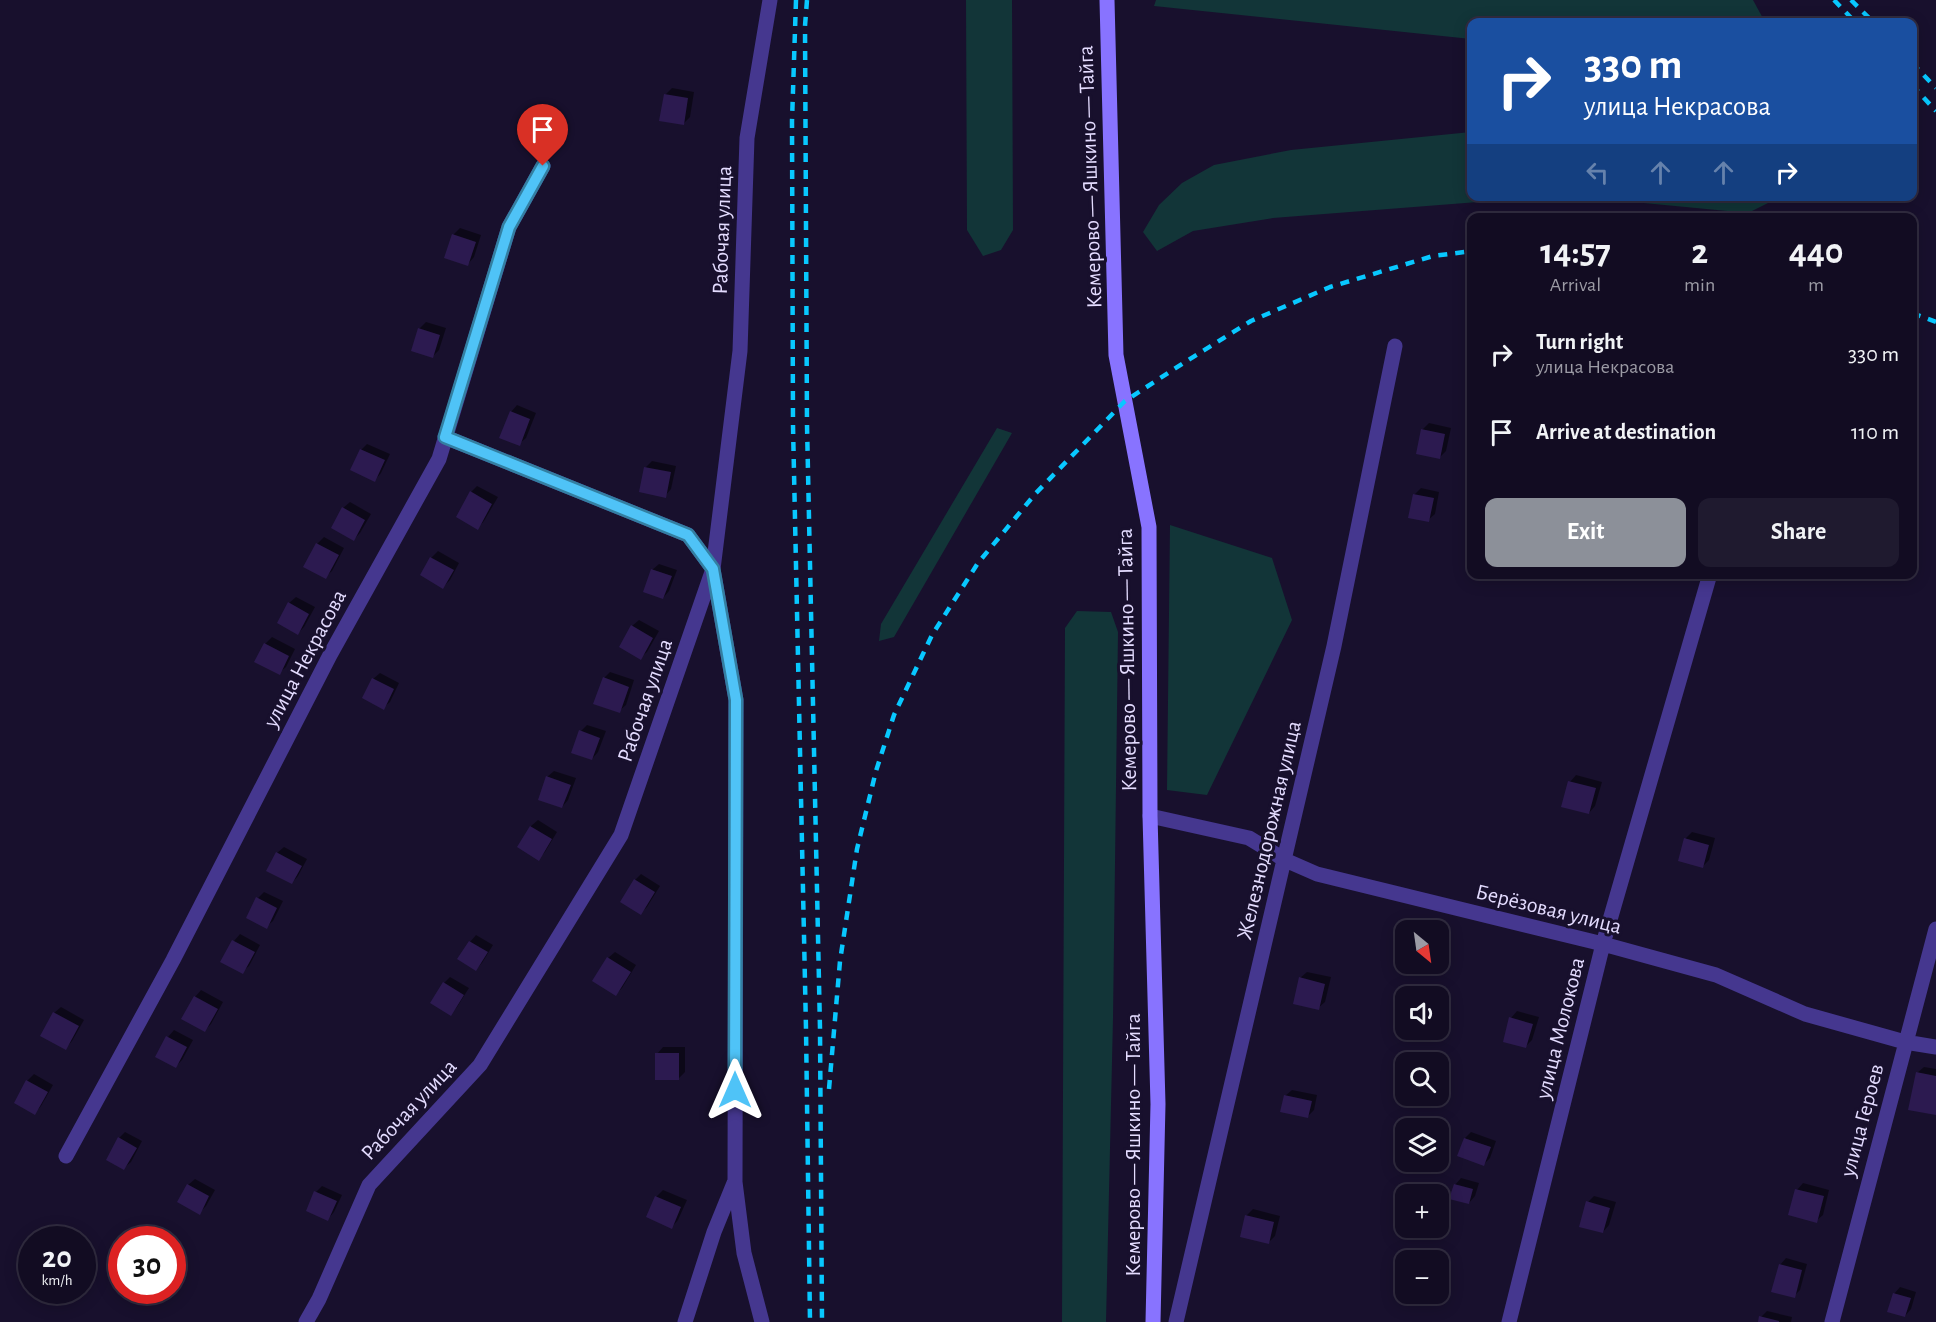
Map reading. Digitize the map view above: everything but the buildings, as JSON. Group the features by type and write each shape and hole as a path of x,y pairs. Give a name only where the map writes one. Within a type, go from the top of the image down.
{"main road":[{"name":"Кемерово — Яшкино — Тайга","path":"1107,0 1116,355 1149,527 1150,816 1158,1104 1153,1322"}],"street":[{"name":"Рабочая улица","path":"306,1322 319,1299 369,1185 480,1065 621,835 713,569 740,351 747,138 770,0"},
{"name":"улица Некрасова","path":"66,1156 173,960 330,656 439,459 509,227 543,166"},
{"name":"Железнодорожная улица","path":"1176,1322 1334,646 1395,346"},
{"path":"445,437 688,535 713,569 736,700 735,1182 744,1253 762,1322"},
{"name":"улица Молокова","path":"1509,1322 1603,944 1709,579"},
{"name":"Берёзовая улица","path":"1150,816 1249,838 1285,860 1317,874 1603,944 1716,975 1805,1014 1905,1042 1936,1047"},
{"name":"улица Героев","path":"1832,1322 1936,929"},
{"path":"686,1322 714,1232 735,1182"}],"green space":[{"path":"966,0 1012,0 1013,230 1001,250 983,256 967,230"},
{"path":"1156,0 1753,0 1763,18 1467,18 1467,39 1154,6"},
{"path":"1467,132 1467,201 1490,201 1273,218 1193,231 1157,251 1143,232 1159,205 1182,183 1214,165 1291,150"},
{"path":"1623,201 1772,201 1748,213"},
{"path":"997,428 1012,433 894,637 879,641 881,624"},
{"path":"1170,525 1272,558 1292,620 1207,795 1167,790"},
{"path":"1077,611 1111,612 1118,632 1106,1322 1062,1322 1065,628"}],"railway":[{"path":"796,0 792,121 793,426 810,1322"},
{"path":"807,0 805,26 807,425 820,1029 822,1322"},
{"path":"1834,0 1851,18"},
{"path":"1851,0 1869,18"},
{"path":"1917,68 1936,88"},
{"path":"1917,90 1936,111"},
{"path":"829,1089 840,961 857,849 876,771 894,715 932,635 978,563 1036,493 1125,401 1185,362 1251,321 1330,287 1433,256 1467,252"},
{"path":"1917,315 1936,322"}],"route":[{"path":"543,166 509,227 445,437 688,535 713,569 736,700 735,1090"}]}
